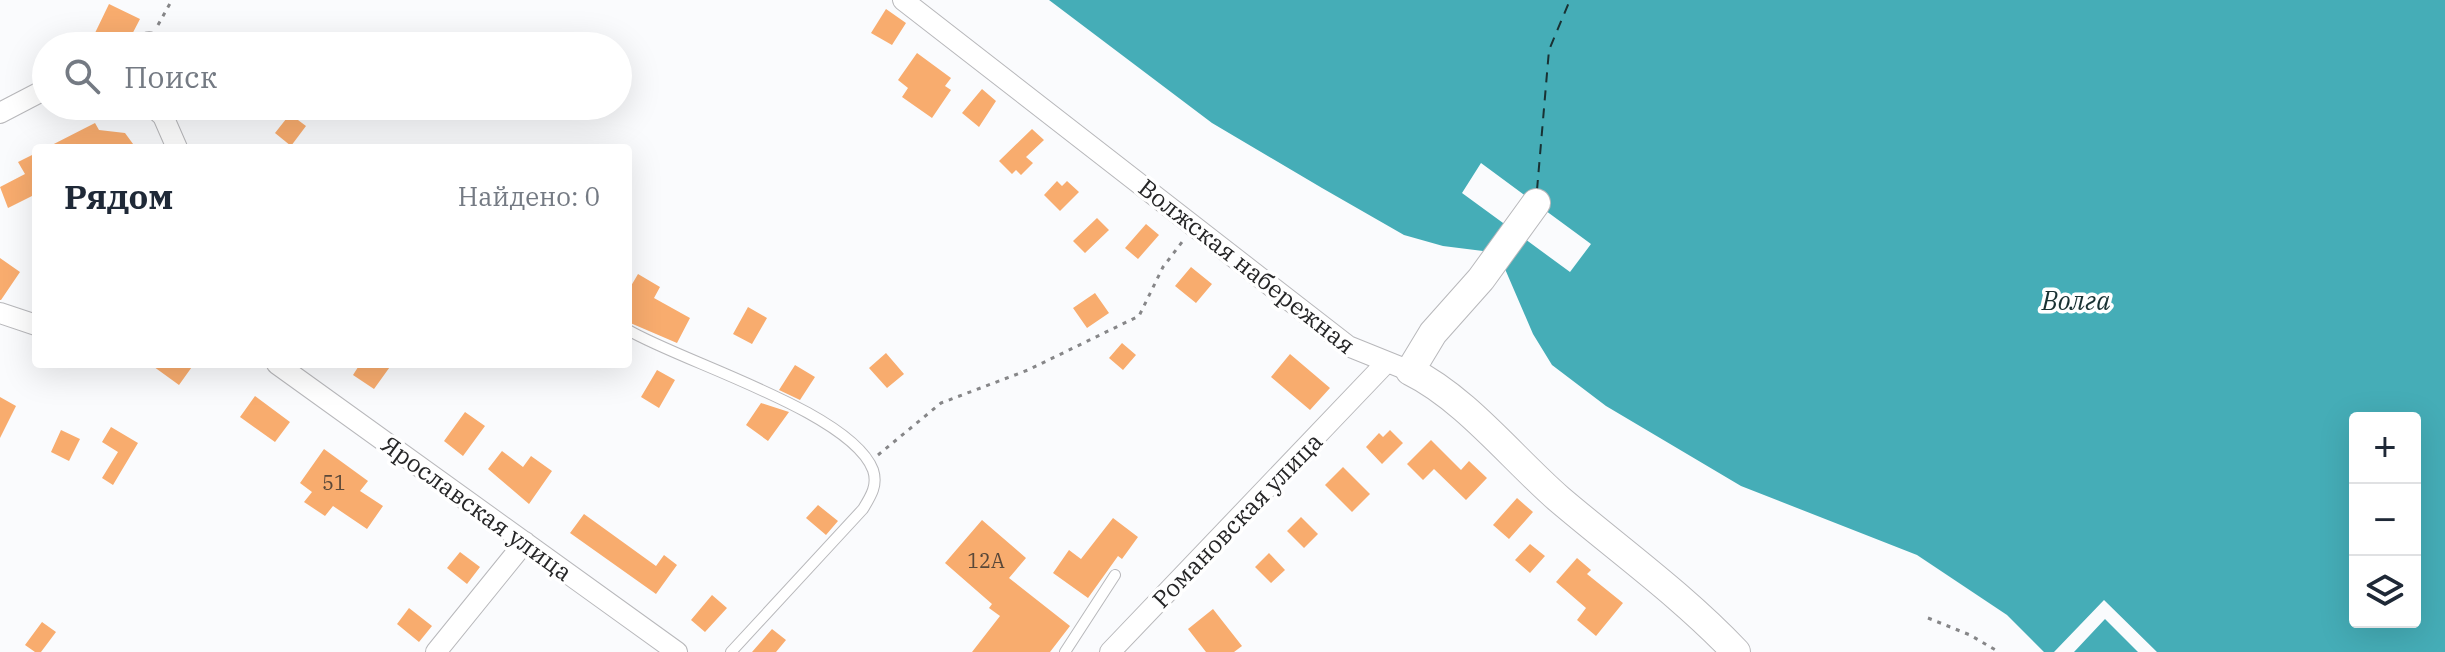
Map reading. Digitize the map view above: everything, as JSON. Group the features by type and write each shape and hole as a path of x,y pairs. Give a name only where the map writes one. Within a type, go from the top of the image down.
{"street":[{"name":"Волжская набережная","path":"903,0 1348,346 1438,388 1558,498 1699,613 1736,652"},
{"path":"0,113 32,96"},
{"path":"165,120 175,144"},
{"path":"1397,367 1433,333 1481,279 1536,203"},
{"path":"0,313 32,324"},
{"name":"Романовская улица","path":"1110,652 1364,388 1397,367"},
{"name":"Ярославская улица","path":"283,368 677,652"},
{"path":"436,652 525,542"}],"lane":[{"path":"632,332 796,407 854,446 869,463 875,478 874,491 863,509 731,652"},
{"path":"1065,652 1115,575"}],"path":[{"path":"155,32 172,0"},
{"path":"869,463 941,403 1028,370 1139,316 1163,267 1196,225"},
{"path":"1928,618 1970,635 1999,652"}],"water":[{"name":"Волга","path":"1049,0 2445,0 2445,652 2044,652 2007,615 1917,555 1741,486 1606,406 1552,365 1533,334 1502,262 1491,252 1443,246 1404,235 1212,123"}],"pier":[{"path":"1481,163 1591,244 1570,272 1462,193"},
{"path":"2104,600 2157,652 2138,652 2105,619 2074,652 2054,652"}],"building":[{"path":"109,4 140,19 133,32 95,32"},
{"path":"886,9 906,23 892,45 871,33"},
{"path":"917,53 951,78 945,86 951,90 932,118 902,97 908,88 898,80"},
{"path":"982,89 996,101 979,127 962,113"},
{"path":"285,120 298,120 306,126 292,144 275,133"},
{"path":"95,123 99,130 125,133 133,144 54,144"},
{"path":"1032,129 1044,140 1026,157 1033,163 1021,175 1016,170 1012,174 999,161"},
{"path":"32,155 32,196 8,208 0,187 25,174 18,162"},
{"path":"1057,181 1062,186 1067,181 1079,192 1060,211 1044,195"},
{"path":"1097,218 1109,230 1085,253 1073,241"},
{"path":"1146,224 1159,235 1138,259 1125,248"},
{"path":"0,258 20,272 1,300 0,300"},
{"path":"1191,267 1212,284 1196,303 1175,286"},
{"path":"638,274 660,287 654,298 690,318 677,343 632,324 632,284"},
{"path":"1095,293 1109,313 1087,328 1073,308"},
{"path":"748,307 767,318 752,344 733,334"},
{"path":"1122,343 1136,355 1123,370 1109,358"},
{"path":"886,353 904,374 887,388 869,368"},
{"path":"1290,354 1330,388 1310,410 1271,377"},
{"path":"795,365 815,377 800,400 779,390"},
{"path":"156,368 191,368 179,385"},
{"path":"357,368 389,368 374,389 353,375"},
{"path":"657,370 675,380 659,408 641,397"},
{"path":"255,396 290,422 275,442 240,417"},
{"path":"0,397 16,406 0,438"},
{"path":"761,403 789,412 768,441 746,425"},
{"path":"465,412 485,426 463,456 444,441"},
{"path":"111,427 138,443 113,485 102,478 118,452 102,442"},
{"path":"61,430 80,439 69,461 51,452"},
{"path":"1390,430 1403,443 1382,464 1366,447 1379,433 1383,437"},
{"path":"1431,440 1461,470 1469,461 1487,478 1466,500 1434,469 1423,480 1407,464"},
{"path":"324,449 368,481 360,491 383,506 367,529 333,506 325,516 304,502 312,492 300,483"},
{"path":"502,451 523,467 531,456 552,471 529,504 488,469"},
{"path":"1343,467 1370,494 1352,512 1325,485"},
{"path":"1517,498 1533,512 1509,539 1493,525"},
{"path":"818,505 838,521 826,535 806,518"},
{"path":"584,514 656,566 664,555 677,565 656,594 570,533"},
{"path":"1301,517 1318,534 1304,548 1287,531"},
{"path":"1113,518 1138,537 1122,559 1118,556 1088,598 1053,573 1069,550 1081,559"},
{"path":"982,520 1026,558 1009,578 1070,626 1050,652 972,652 1000,616 989,608 992,604 945,563"},
{"path":"1530,544 1545,556 1530,573 1515,560"},
{"path":"460,552 480,567 467,584 447,568"},
{"path":"1269,553 1285,570 1271,583 1255,567"},
{"path":"1577,558 1591,570 1587,574 1623,603 1596,636 1577,620 1586,608 1556,582"},
{"path":"712,595 727,608 705,632 691,620"},
{"path":"409,608 432,626 419,642 397,624"},
{"path":"1213,609 1242,646 1234,652 1206,652 1188,629"},
{"path":"42,622 56,632 41,652 35,652 25,645"},
{"path":"772,629 786,640 776,652 752,652"}],"ferry route":[{"path":"1537,190 1549,50 1570,0"}]}
